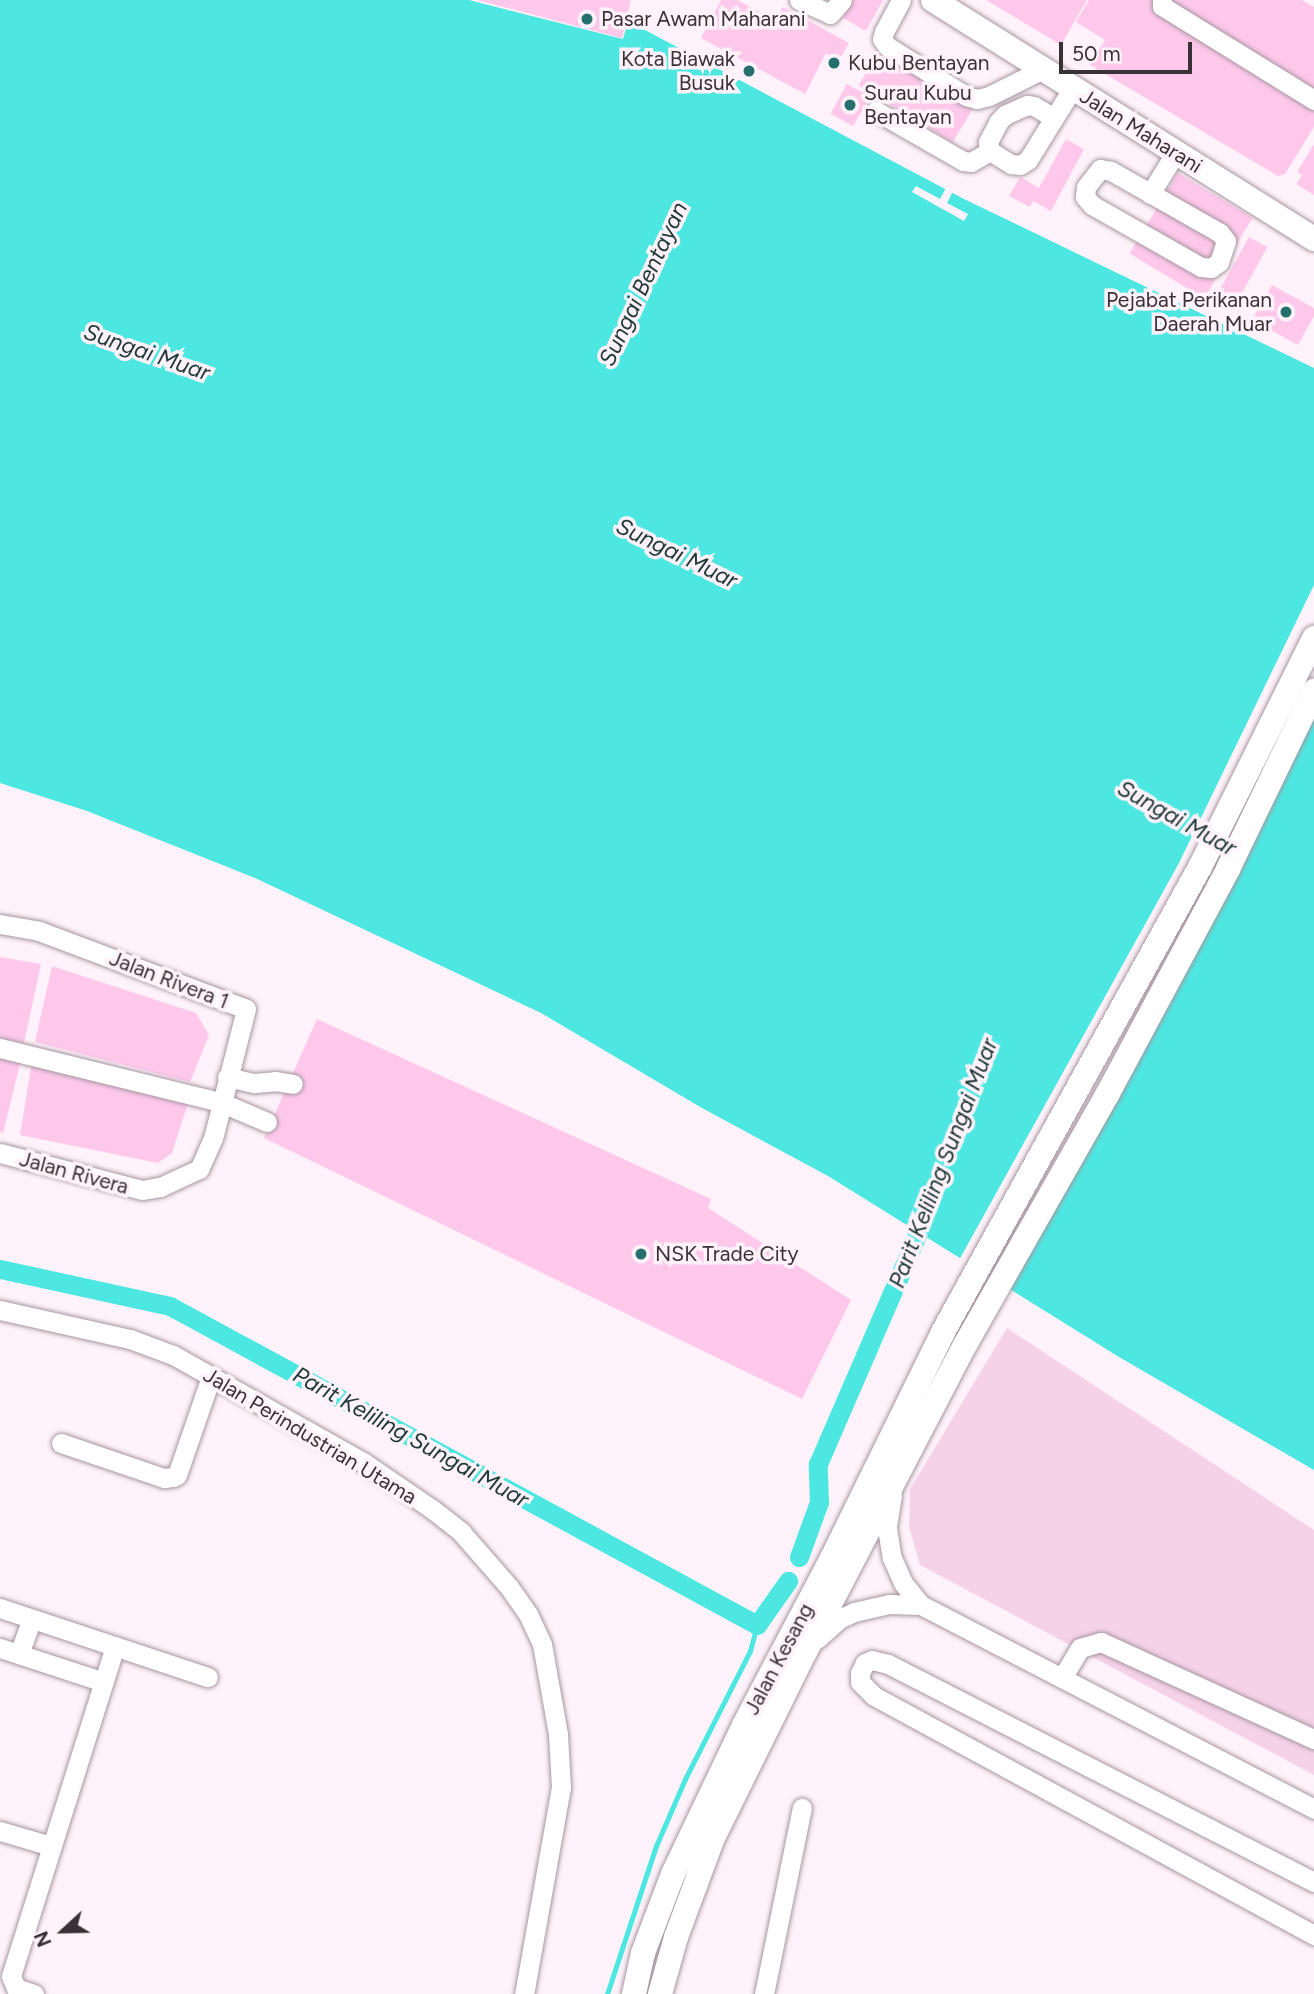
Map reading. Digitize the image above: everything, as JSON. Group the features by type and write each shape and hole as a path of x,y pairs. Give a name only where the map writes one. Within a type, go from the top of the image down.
{"main road":[{"name":"Jalan Maharani","path":"933,0 1314,239"},
{"name":"Jalan Kesang","path":"634,1994 643,1953 673,1874 744,1725 832,1558 943,1332 1200,867 1314,639"},
{"name":"Jalan Kesang","path":"660,1994 676,1937 712,1840 805,1652 893,1488 965,1345 1126,1060 1228,869 1314,691"}],"street":[{"path":"799,0 830,14 842,0"},
{"path":"901,0 882,39 887,46 967,96 977,99 989,96 1044,69"},
{"path":"1162,0 1163,6 1314,100"},
{"path":"1055,118 1027,105 1005,115 988,142 990,151 1011,164 1020,165 1028,160 1055,118 1073,88"},
{"path":"876,111 963,161 971,162 990,151"},
{"path":"1150,194 1175,152"},
{"path":"1100,169 1111,171 1150,194 1220,233 1226,241 1219,262 1211,268 1201,267 1091,205 1085,197 1086,187 1100,169"},
{"name":"Jalan Rivera 1","path":"0,924 39,931 247,1009 220,1102"},
{"path":"0,1048 220,1102 267,1122"},
{"path":"227,1077 254,1083 275,1081 293,1084"},
{"name":"Jalan Rivera","path":"0,1153 142,1190 160,1187 199,1168 213,1138 220,1102"},
{"name":"Jalan Perindustrian Utama","path":"0,1310 130,1339 173,1355 363,1462 461,1532 528,1614 542,1644 552,1695 561,1787 524,1994"},
{"path":"61,1443 164,1478 173,1477 177,1475 211,1377"},
{"path":"893,1488 887,1528 892,1558 902,1583 921,1605 1312,1801"},
{"path":"805,1652 828,1628 854,1612 889,1604 921,1605"},
{"path":"0,1608 208,1677"},
{"path":"19,1654 32,1619"},
{"path":"1062,1678 1080,1648 1101,1642 1314,1739"},
{"path":"21,1992 10,1976 115,1646"},
{"path":"0,1648 104,1682"},
{"path":"1314,1882 888,1664 872,1660 865,1663 860,1673 860,1682 874,1696 1314,1935"},
{"path":"764,1994 802,1808"},
{"path":"0,1831 51,1846"}],"shaded area":[{"path":"1007,1328 1314,1530 1314,1775 920,1565 909,1527 910,1489"}],"water":[{"path":"0,0 469,0 623,39 628,21 964,199 1314,368 1314,1470 1119,1357 828,1176 702,1108 541,1013 255,878 87,811 0,783"}],"pier":[{"path":"916,186 940,199 947,186 954,189 947,203 968,214 964,221 912,192"},
{"path":"1314,585 1314,707 1008,1291 958,1262 1179,863"}],"building":[{"name":"Pasar Awam Maharani","path":"477,0 631,0 622,38"},
{"path":"721,0 737,0 773,19 773,25 783,7 849,43 839,60 826,53 805,94 701,38"},
{"path":"853,0 883,0 866,31 843,18"},
{"path":"986,0 1087,0 1061,45"},
{"path":"1089,0 1155,0 1314,104 1314,127 1285,174 1278,176 1090,65 1105,40 1076,22"},
{"path":"1169,0 1302,0 1314,7 1314,94"},
{"path":"878,53 972,110 953,142 858,86"},
{"name":"Surau Kubu Bentayan","path":"847,84 870,97 853,126 831,114"},
{"path":"1066,139 1084,149 1051,211 1033,201 1030,207 1009,196 1020,177 1039,188"},
{"path":"1314,144 1314,195 1296,184 1302,175 1297,172"},
{"path":"1178,173 1253,218 1204,298 1130,254"},
{"path":"1249,237 1267,247 1233,308 1215,298"},
{"name":"Pejabat Perikanan Daerah Muar","path":"1272,285 1314,308 1314,316 1298,345 1252,320"},
{"path":"0,957 41,964 24,1043 0,1038"},
{"path":"52,966 196,1013 209,1035 190,1082 35,1042"},
{"name":"NSK Trade City","path":"317,1019 711,1199 708,1208 851,1300 802,1399 264,1138"},
{"path":"0,1056 21,1060 3,1133 0,1132"},
{"path":"32,1061 188,1103 172,1153 158,1163 20,1135"}],"waterway":[{"name":"Parit Keliling Sungai Muar","path":"799,1557 819,1502 818,1464 928,1210"},
{"name":"Parit Keliling Sungai Muar","path":"0,1269 170,1306 757,1625 788,1581"},
{"path":"607,1994 656,1846 685,1779 750,1651 757,1625"}],"place":[{"name":"Pasar Awam Maharani","path":"587,19"},
{"name":"Kubu Bentayan","path":"834,63"},
{"name":"Kota Biawak Busuk","path":"749,71"},
{"name":"Surau Kubu Bentayan","path":"850,105"},
{"name":"Pejabat Perikanan Daerah Muar","path":"1286,312"},
{"name":"NSK Trade City","path":"641,1254"}],"water label":[{"name":"Sungai Bentayan","path":"643,284"},
{"name":"Sungai Muar","path":"147,352"},
{"name":"Sungai Muar","path":"677,553"},
{"name":"Sungai Muar","path":"1177,818"}]}
